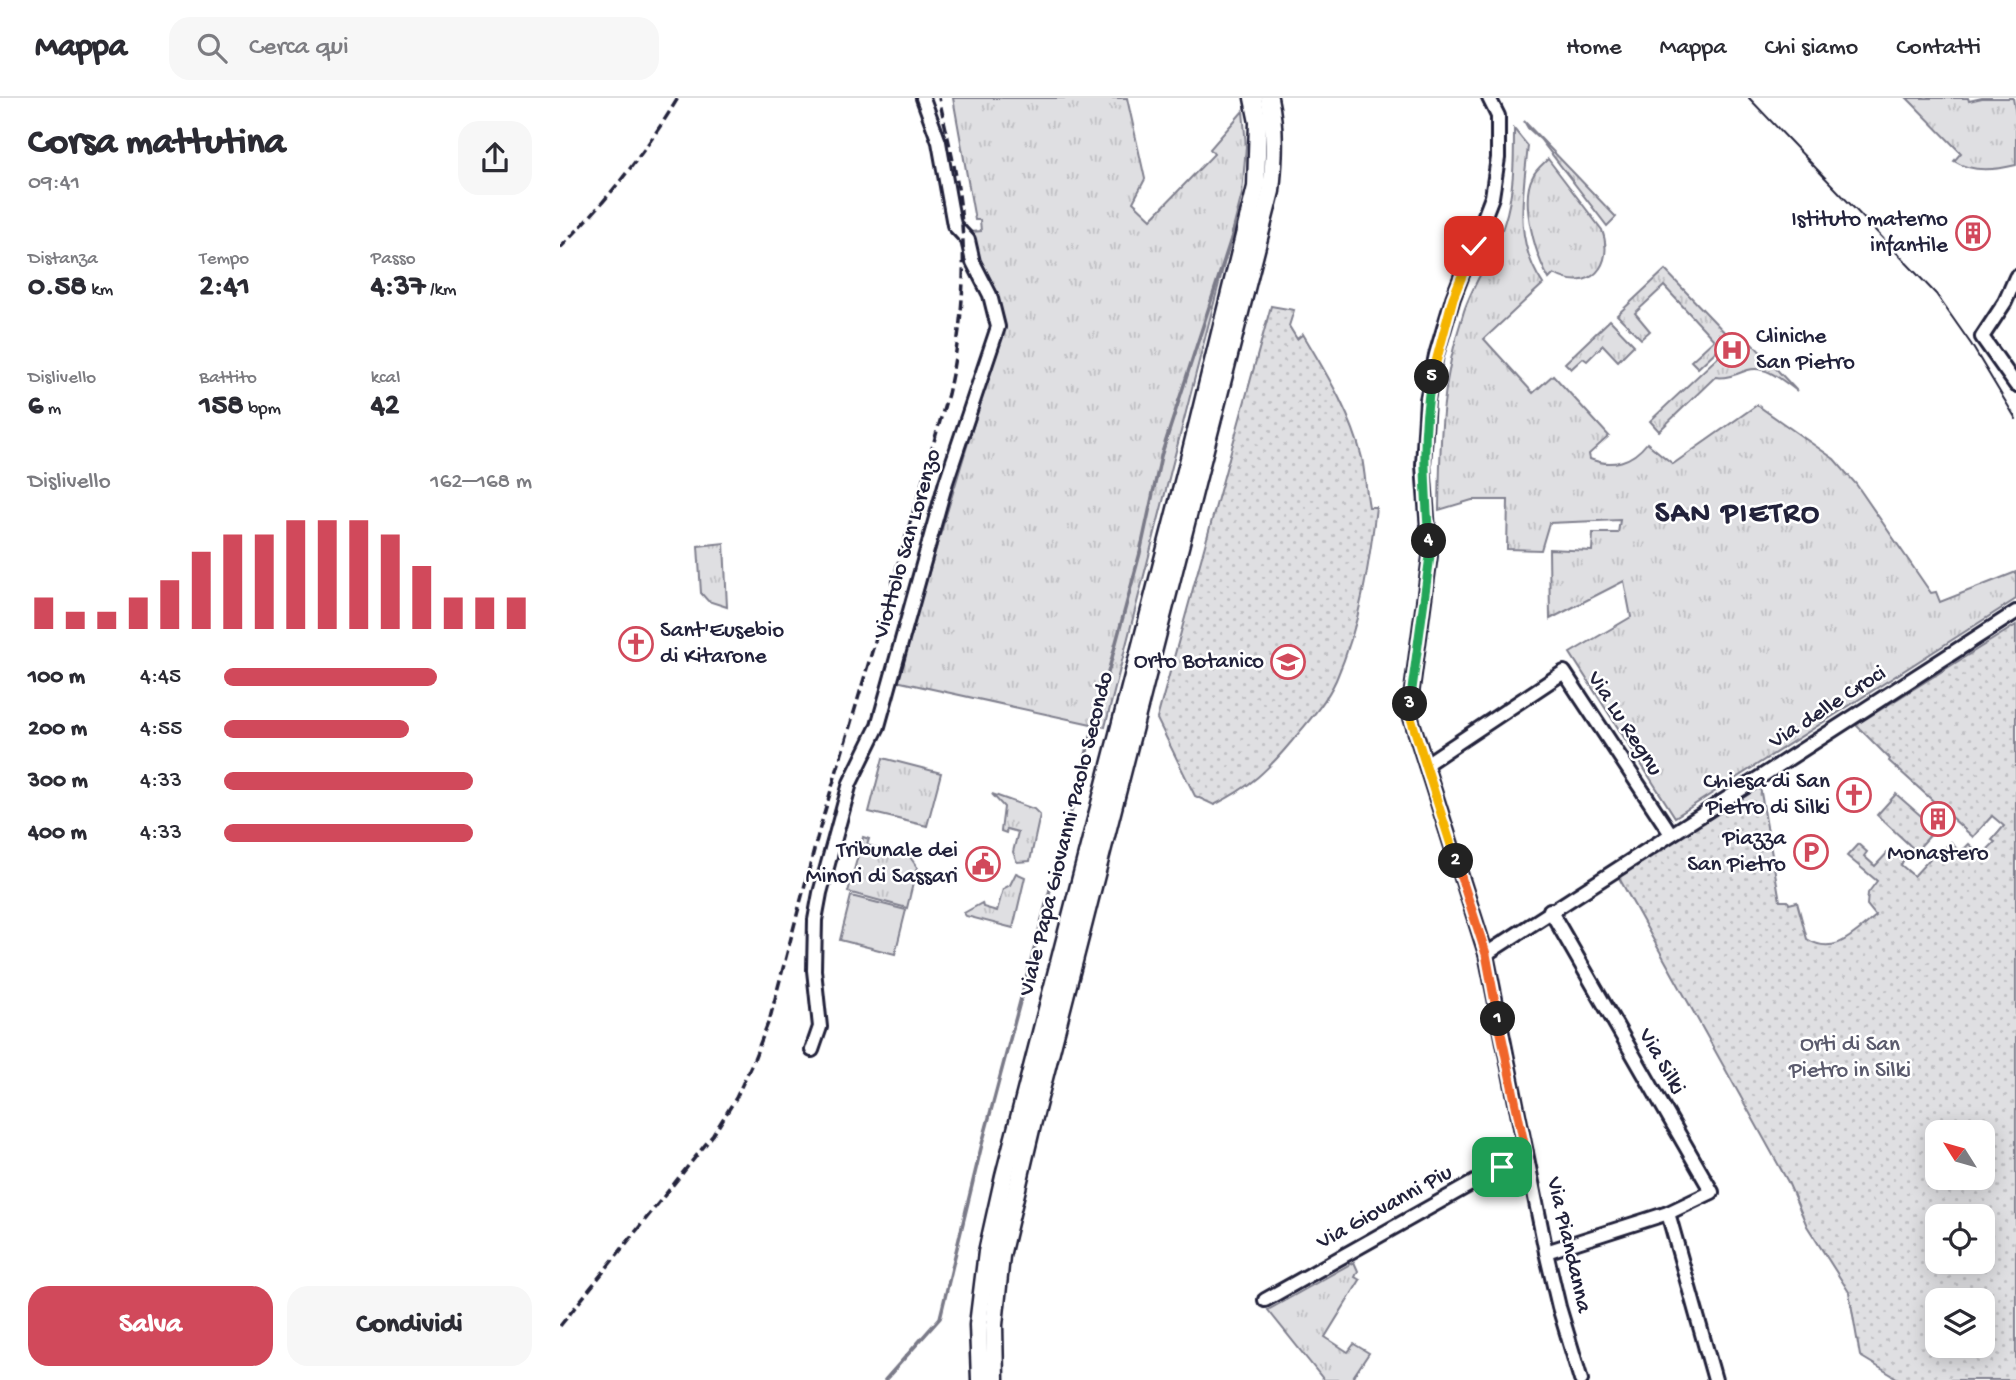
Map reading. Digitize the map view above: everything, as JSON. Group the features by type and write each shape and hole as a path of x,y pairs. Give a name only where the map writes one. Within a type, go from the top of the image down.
{"main road":[{"name":"Viale Papa Giovanni Paolo Secondo","path":"980,1380 979,1313 987,1252 1003,1176 1190,455 1256,187 1258,122 1253,98"},
{"name":"Viale Papa Giovanni Paolo Secondo","path":"995,1380 994,1325 1001,1256 1035,1112 1271,191 1274,144 1269,98"}],"street":[{"name":"Viottolo San Lorenzo","path":"812,1050 820,1027 814,970 815,920 820,893 850,783 878,726 946,482 998,327 990,295 973,262 968,240 954,225 939,142 923,98"},
{"name":"Via Piandanna","path":"1489,98 1498,116 1498,158 1492,197 1453,298 1436,355 1427,400 1423,465 1430,556 1409,712 1486,954 1546,1252 1581,1380"},
{"path":"2016,277 2005,302 1982,337 2016,385"},
{"name":"Via delle Croci","path":"1486,954 1550,910 2016,612"},
{"name":"Via Lu Regnu","path":"1426,764 1564,672 1671,834"},
{"name":"Via Silki","path":"1546,1252 1668,1213 1712,1192 1550,910"},
{"name":"Via Giovanni Piu","path":"1265,1300 1526,1153"},
{"path":"1668,1213 1715,1380"}],"green space":[{"path":"953,98 1127,98 1145,179 1133,202 1151,219 1214,154 1210,149 1243,111 1246,146 1242,194 1105,727 896,681 1003,327 973,262 971,232 981,231 980,220 975,220"},
{"path":"1907,98 1968,98 1969,101 1982,98 2013,98 2016,115 2016,165 1984,169 1968,167 1954,161 1961,153"},
{"path":"1524,121 1616,217 1607,226 1540,139"},
{"path":"1514,129 1528,146 1522,217 1527,251 1543,284 1484,339 1533,393 1553,375 1609,436 1589,454 1590,459 1614,463 1635,455 1647,443 1673,464 1757,405 1834,459 1856,484 1931,593 1936,592 1940,602 2016,572 2016,599 1675,817 1570,653 1631,617 1624,581 1550,619 1549,549 1592,551 1593,533 1618,533 1620,520 1549,523 1541,550 1507,549 1508,500 1472,500 1439,510 1441,434 1446,386 1464,311 1495,246 1507,213 1513,177"},
{"path":"1548,159 1602,230 1605,254 1602,265 1588,278 1567,279 1554,274 1549,279 1539,257 1528,214 1529,187 1533,176"},
{"path":"1665,270 1730,338 1698,368 1691,361 1714,340 1664,286 1635,313 1650,331 1641,339 1617,315"},
{"path":"1271,306 1294,310 1289,326 1297,339 1303,334 1345,409 1362,458 1369,507 1376,507 1367,573 1357,617 1332,688 1310,719 1266,770 1238,792 1214,805 1195,796 1157,719"},
{"path":"1610,320 1634,345 1618,361 1603,345 1587,361 1583,358 1571,369 1565,363"},
{"path":"1734,342 1743,350 1752,343 1797,391 1762,370 1715,377 1659,431 1650,421"},
{"path":"724,543 727,607 708,601 701,593 698,546"},
{"name":"Orti di San Pietro in Silki","path":"2016,625 2016,1380 1900,1380 1860,1356 1849,1292 1807,1226 1788,1182 1618,876 1760,787 1780,901 1788,901 1789,904 1797,902 1807,939 1826,945 1844,941 1876,916 1867,905 1868,893 1877,881 1847,856 1858,844 1867,852 1864,856 1875,866 1891,849 1903,861 1901,865 1914,876 1936,852 1939,854 1951,842 1960,853 1969,844 1981,856 1995,842 1992,840 2004,826 1992,816 1973,837 1889,761 1856,725"},
{"path":"883,758 941,773 927,826 869,812"},
{"path":"992,794 1034,809 1040,815 1030,861 1017,862 1013,852 1018,832 1007,829 1006,833 1001,831 1004,807"},
{"path":"1896,794 1936,829 1916,851 1877,815"},
{"path":"863,837 869,839 867,845 910,857 917,867 907,908 848,892"},
{"path":"1016,873 1025,877 1013,928 966,916 964,913 982,903 983,907 997,911 1003,889 1010,885"},
{"path":"851,896 906,910 895,954 840,940"},
{"path":"1354,1262 1358,1271 1355,1277 1360,1280 1325,1337 1348,1352 1354,1344 1369,1353 1351,1380 1324,1380 1268,1310"}],"waterway":[{"path":"885,1380 940,1318 982,1144 1140,553 1161,456 1241,208"}],"tram line":[{"path":"1749,98 1936,294 1971,344 2016,419"}],"railway":[{"path":"560,248 624,177 678,98"},
{"path":"560,1326 713,1135 736,1098 770,1018 819,831 953,371 962,304 963,236 957,184 939,98"}],"place":[{"name":"Istituto materno infantile","path":"1973,233"},
{"name":"Cliniche San Pietro","path":"1732,350"},
{"name":"Sant'Eusebio di Kitarone","path":"636,644"},
{"name":"Orto Botanico","path":"1288,662"},
{"name":"Chiesa di San Pietro di Silki","path":"1854,795"},
{"name":"Monastero","path":"1938,819"},
{"name":"Piazza San Pietro","path":"1811,852"},
{"name":"Tribunale dei Minori di Sassari","path":"983,864"}],"district":[{"name":"SAN PIETRO","path":"1738,515"}],"route":[{"path":"1474,246 1453,298 1436,355 1427,400 1423,465 1430,556 1409,712 1486,954 1526,1153 1502,1167"}]}
